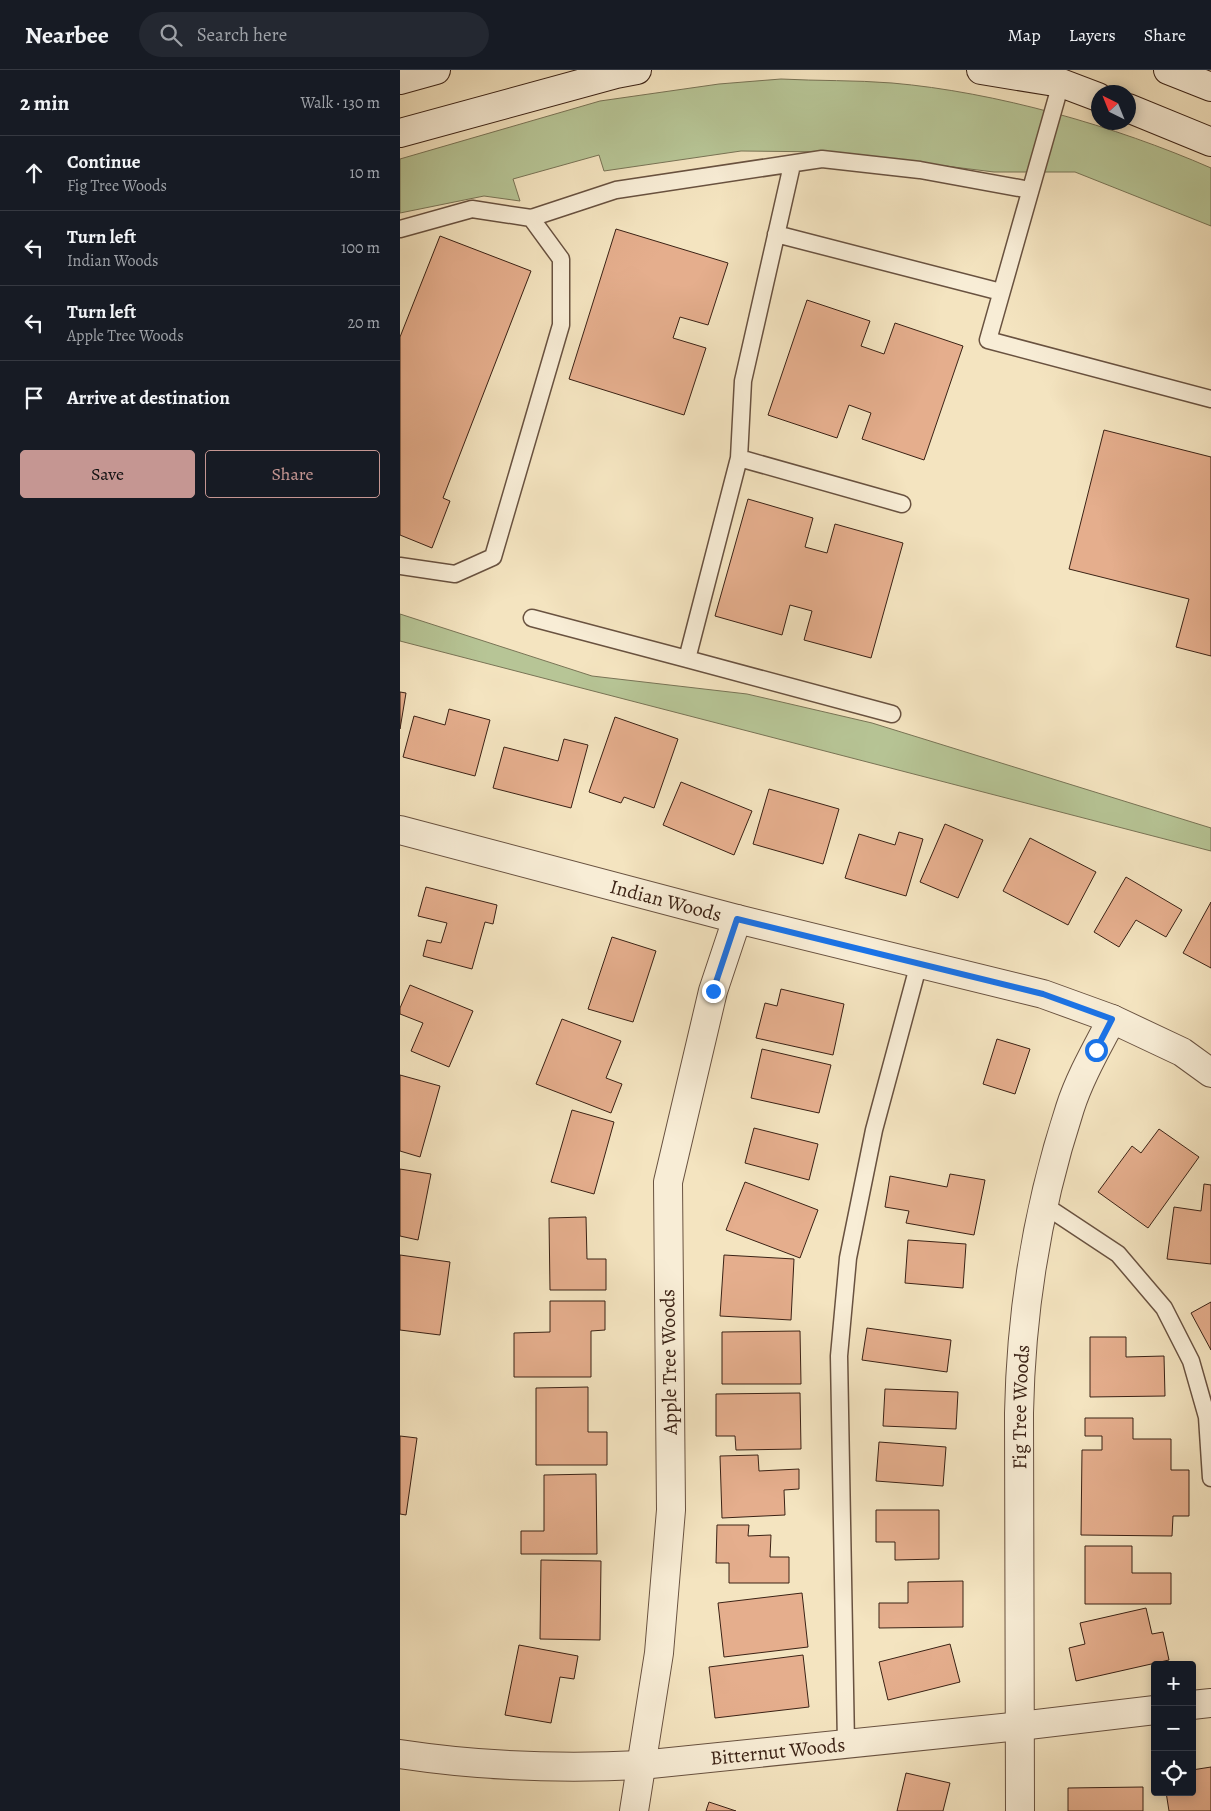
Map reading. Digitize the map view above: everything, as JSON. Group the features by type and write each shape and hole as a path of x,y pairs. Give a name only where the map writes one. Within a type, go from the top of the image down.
{"street":[{"path":"400,80 436,70"},
{"path":"400,133 616,74 637,70"},
{"path":"981,70 1061,83 1091,94"},
{"path":"1168,70 1211,87"},
{"path":"1136,111 1211,142"},
{"name":"Indian Woods","path":"400,830 737,919 1043,994 1112,1019 1182,1052 1211,1073"},
{"name":"Apple Tree Woods","path":"634,1811 659,1653 671,1510 668,1182 713,991 737,919"},
{"name":"Fig Tree Woods","path":"1020,1811 1020,1363 1029,1277 1044,1205 1071,1107 1112,1019"},
{"path":"1196,1705 1211,1703"},
{"name":"Bitternut Woods","path":"400,1754 461,1762 599,1767 641,1765 1020,1726 1151,1710"}],"lane":[{"path":"1061,83 988,340 1211,399"},
{"path":"400,229 472,209 531,218 616,190 822,159 920,170 1030,190"},
{"path":"687,659 739,458 742,381 792,165"},
{"path":"400,566 455,574 493,557 562,324 561,259 531,218"},
{"path":"776,234 1001,292"},
{"path":"739,458 902,504"},
{"path":"532,618 892,714"},
{"path":"846,1744 840,1356 848,1258 874,1130 919,964"},
{"path":"1044,1205 1118,1254 1164,1308 1191,1361 1207,1417 1211,1478"}],"green space":[{"path":"781,79 892,83 972,94 1054,113 1091,124 1091,130 1110,130 1211,168 1211,226 1075,172 994,172 832,152 741,151 604,171 599,155 513,179 520,201 484,196 400,213 400,159 600,101 719,84"},
{"path":"400,614 592,676 747,694 872,723 1211,828 1211,851 400,641"}],"building":[{"path":"616,229 728,263 708,325 680,317 673,338 706,348 684,415 569,379"},
{"path":"440,236 531,271 443,498 450,501 432,548 400,535 400,337"},
{"path":"807,300 870,321 861,346 884,354 895,323 963,346 924,460 862,439 871,413 849,405 837,438 768,415"},
{"path":"1104,430 1211,457 1211,656 1176,647 1189,599 1069,569"},
{"path":"748,499 813,518 805,547 827,553 835,524 903,543 871,658 804,640 812,611 790,605 782,635 715,616"},
{"path":"400,692 406,693 400,729"},
{"path":"449,709 490,720 475,776 403,757 414,716 445,725"},
{"path":"615,717 678,739 654,808 624,797 621,803 589,792"},
{"path":"564,739 588,745 571,808 493,788 504,747 558,761"},
{"path":"681,782 752,811 734,855 663,825"},
{"path":"769,789 839,809 823,864 753,844"},
{"path":"945,824 983,840 958,898 920,882"},
{"path":"899,832 923,839 906,896 845,878 859,834 895,845"},
{"path":"1030,838 1096,872 1068,925 1003,891"},
{"path":"1126,877 1182,910 1166,937 1136,920 1119,947 1094,932"},
{"path":"426,887 497,905 493,924 485,922 472,969 423,956 427,940 441,943 447,923 418,916"},
{"path":"1211,902 1211,968 1183,953"},
{"path":"612,937 656,951 633,1022 588,1009"},
{"path":"410,985 473,1011 449,1067 411,1051 423,1023 400,1014 400,1008"},
{"path":"781,989 844,1004 833,1055 756,1038 765,1003 777,1006"},
{"path":"562,1019 621,1041 606,1078 622,1084 611,1113 536,1084"},
{"path":"997,1039 1030,1049 1015,1094 983,1084"},
{"path":"762,1049 831,1065 819,1113 751,1098"},
{"path":"400,1075 440,1086 420,1157 400,1151"},
{"path":"572,1110 614,1122 594,1194 551,1182"},
{"path":"754,1128 818,1144 809,1180 745,1163"},
{"path":"1159,1129 1199,1157 1148,1228 1098,1192 1132,1146 1141,1153"},
{"path":"400,1169 431,1174 418,1240 400,1236"},
{"path":"950,1174 985,1180 974,1235 906,1223 909,1211 885,1207 890,1176 947,1187"},
{"path":"745,1182 818,1210 800,1258 726,1230"},
{"path":"1204,1184 1211,1185 1211,1264 1167,1259 1174,1207 1201,1211"},
{"path":"586,1217 587,1259 606,1259 606,1290 550,1290 549,1218"},
{"path":"908,1240 966,1244 963,1288 905,1283"},
{"path":"400,1255 450,1262 440,1335 400,1330"},
{"path":"724,1255 794,1259 791,1320 720,1316"},
{"path":"550,1301 605,1301 605,1330 591,1331 591,1377 514,1377 514,1333 550,1332"},
{"path":"1211,1302 1211,1350 1191,1313"},
{"path":"867,1328 951,1340 947,1372 862,1360"},
{"path":"800,1331 801,1384 722,1384 722,1332"},
{"path":"1090,1337 1126,1337 1126,1357 1164,1356 1165,1396 1090,1397"},
{"path":"588,1387 588,1432 607,1432 607,1465 536,1465 536,1388"},
{"path":"885,1389 958,1392 956,1429 883,1426"},
{"path":"800,1393 801,1449 736,1450 735,1436 716,1436 716,1394"},
{"path":"1085,1418 1133,1418 1133,1439 1171,1439 1171,1470 1189,1470 1189,1516 1173,1516 1172,1536 1081,1535 1082,1450 1102,1450 1102,1436 1085,1436"},
{"path":"400,1436 417,1438 406,1515 400,1514"},
{"path":"879,1442 946,1447 943,1486 876,1481"},
{"path":"758,1455 759,1471 799,1469 799,1489 784,1490 785,1515 722,1518 720,1456"},
{"path":"596,1474 597,1554 521,1554 521,1531 544,1531 544,1475"},
{"path":"876,1510 939,1510 939,1559 895,1560 895,1542 876,1542"},
{"path":"717,1525 749,1525 748,1536 771,1535 770,1557 789,1557 789,1583 729,1583 729,1563 716,1563"},
{"path":"1085,1546 1132,1546 1132,1573 1171,1573 1171,1604 1085,1604"},
{"path":"541,1560 601,1561 600,1640 540,1639"},
{"path":"963,1581 963,1627 879,1628 879,1603 908,1603 908,1582"},
{"path":"802,1593 808,1647 724,1657 718,1603"},
{"path":"1146,1608 1152,1634 1163,1632 1169,1660 1151,1661 1151,1664 1076,1681 1069,1648 1085,1644 1080,1623"},
{"path":"950,1644 960,1682 888,1700 879,1662"},
{"path":"519,1645 578,1656 574,1679 560,1677 551,1723 505,1715"},
{"path":"803,1655 809,1707 715,1718 709,1667"},
{"path":"1211,1767 1211,1811 1169,1811 1167,1796 1196,1796 1196,1769"},
{"path":"906,1773 950,1783 943,1811 897,1811"},
{"path":"1143,1787 1143,1811 1068,1811 1068,1788"},
{"path":"709,1802 736,1811 706,1811"}],"route":[{"path":"713,991 737,919 1043,994 1090,1009 1112,1019 1096,1050"}]}
